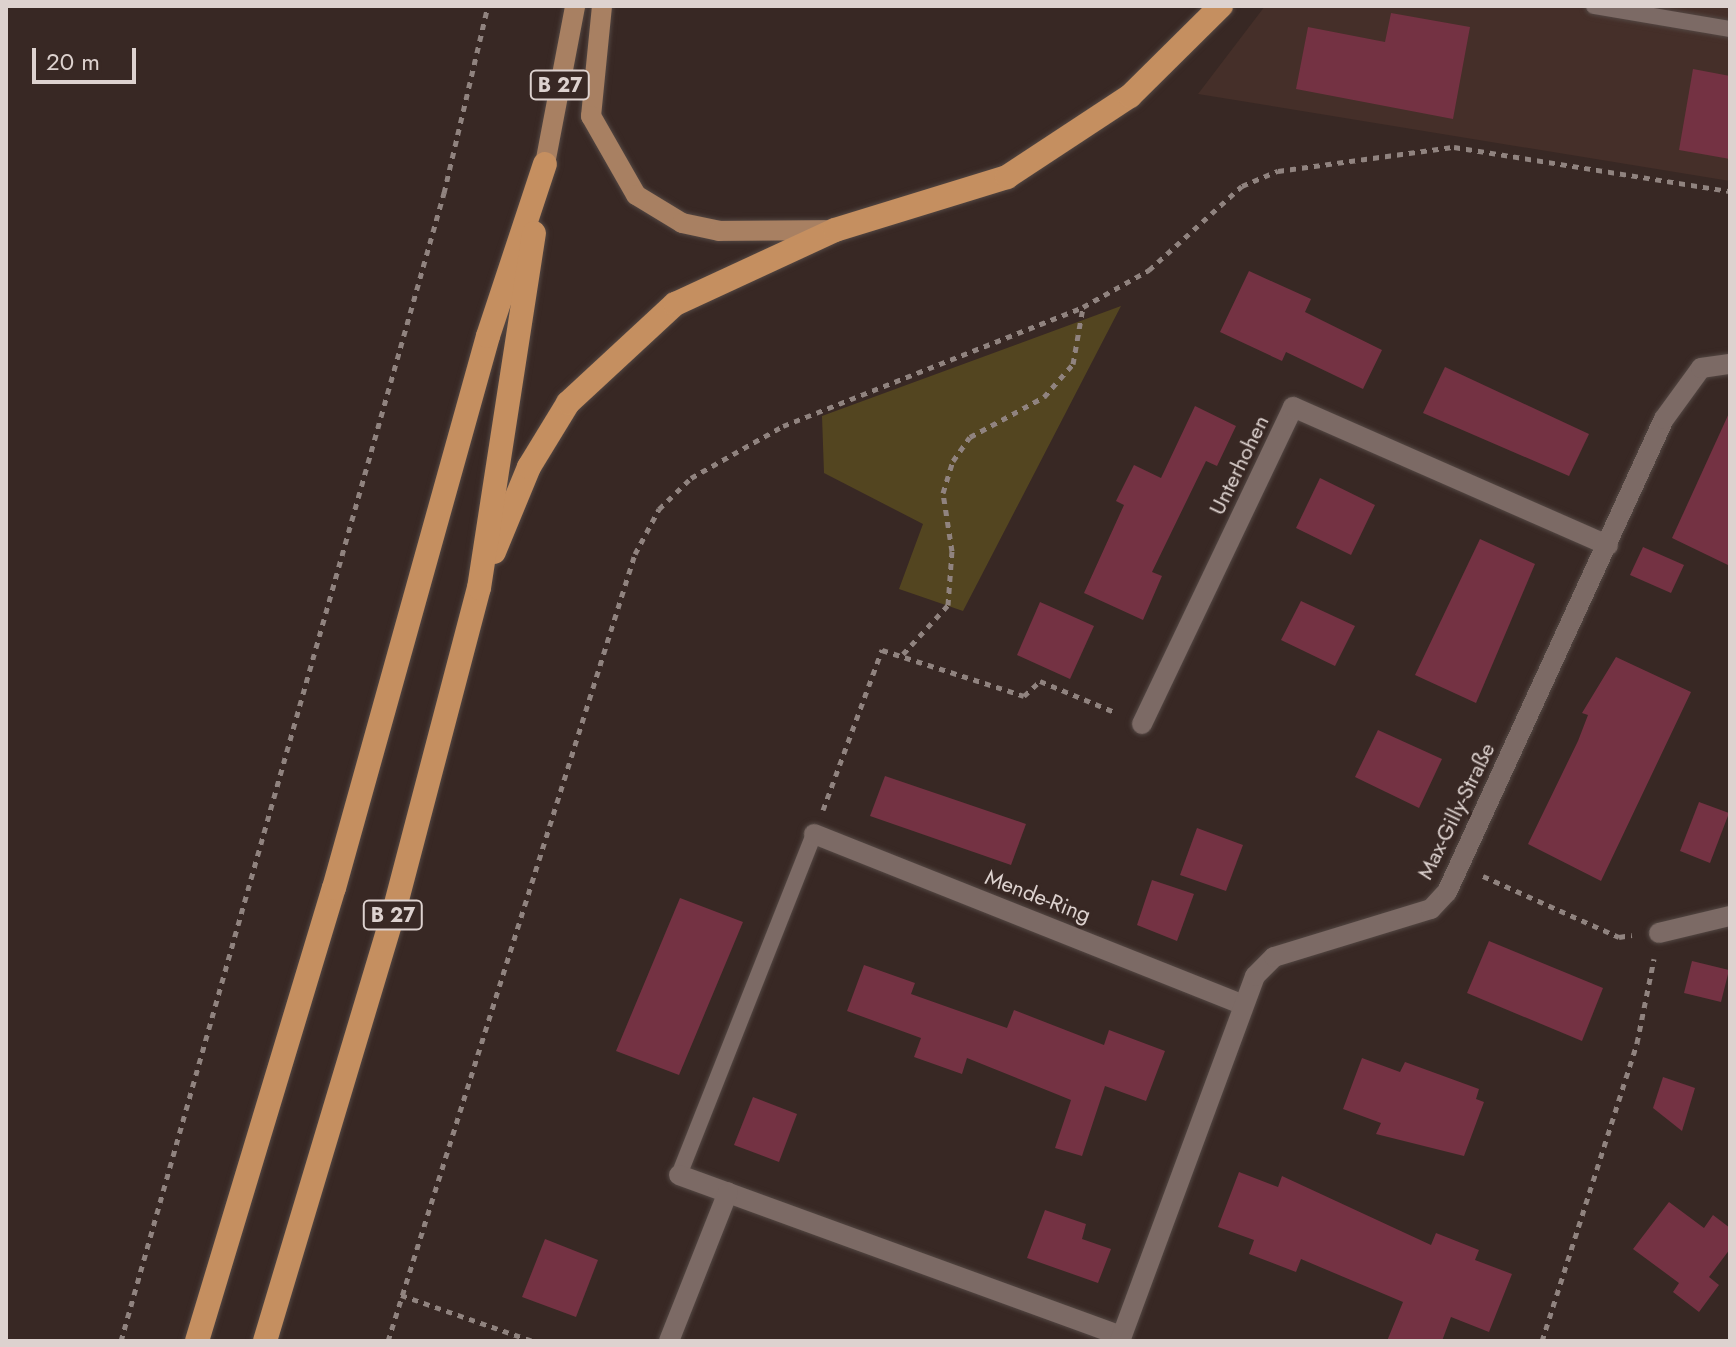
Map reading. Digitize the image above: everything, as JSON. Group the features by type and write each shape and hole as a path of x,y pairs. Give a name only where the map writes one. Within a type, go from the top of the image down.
{"highway":[{"path":"479,588 529,467 594,375 675,304 835,230 1007,177 1075,139 1175,55 1221,6"},
{"name":"B 27","path":"265,1341 392,919 479,588 545,164"},
{"name":"B 27","path":"197,1341 330,902 488,336 545,164"}],"main road":[{"name":"B 27","path":"545,164 575,6"},
{"path":"602,6 591,116 636,195 682,223 719,231 835,230"}],"street":[{"name":"Max-Gilly-Straße","path":"1121,1338 1255,976 1274,957 1431,909 1460,865 1664,419 1701,368 1730,364"},
{"name":"Unterhohen","path":"1142,724 1293,407 1608,545"},
{"name":"Mende-Ring","path":"814,834 1243,1005"},
{"path":"1659,933 1730,916"},
{"path":"679,1175 1121,1338"},
{"path":"669,1341 728,1192"}],"lane":[{"path":"1594,6 1730,29"},
{"path":"679,1175 814,834"}],"path":[{"path":"121,1341 424,268 488,6"},
{"path":"388,1341 635,554 659,509 691,478 783,426 964,348 1083,307 1149,270 1242,186 1278,171 1454,147 1730,191"},
{"path":"903,654 948,605 952,551 943,493 953,461 970,437 1044,397 1073,364 1083,307"},
{"path":"814,834 882,650 903,654 1024,696 1040,681 1142,724"},
{"path":"1460,865 1619,937 1659,933 1637,1043 1542,1341"},
{"path":"401,1295 532,1341"}],"shaded area":[{"path":"1265,6 1730,6 1730,181 1198,94"},
{"path":"1121,306 963,611 899,589 923,524 824,473 822,416"}],"building":[{"path":"1391,13 1470,27 1453,119 1296,89 1308,27 1385,42"},
{"path":"1693,69 1730,76 1730,159 1679,150"},
{"path":"1249,271 1311,299 1305,312 1382,350 1363,389 1286,352 1282,361 1220,332"},
{"path":"1445,367 1589,434 1569,476 1423,413"},
{"path":"1195,406 1236,426 1217,466 1206,461 1152,572 1162,576 1143,620 1084,593 1124,505 1116,501 1134,465 1161,478"},
{"path":"1730,411 1730,566 1672,538"},
{"path":"1320,478 1375,505 1351,555 1296,528"},
{"path":"1480,539 1535,564 1476,703 1415,675"},
{"path":"1643,547 1684,565 1671,593 1630,575"},
{"path":"1301,601 1355,626 1335,666 1281,640"},
{"path":"1040,602 1094,626 1070,679 1017,655"},
{"path":"1616,657 1691,692 1601,881 1528,844 1578,741 1588,715 1582,713"},
{"path":"1378,730 1442,759 1419,808 1355,777"},
{"path":"885,776 1026,824 1011,865 870,816"},
{"path":"1699,802 1729,813 1710,863 1680,851"},
{"path":"1197,828 1243,845 1226,891 1180,875"},
{"path":"1152,880 1194,894 1177,941 1137,925"},
{"path":"680,898 743,922 679,1075 616,1051"},
{"path":"1489,941 1603,988 1582,1041 1467,993"},
{"path":"1692,961 1729,970 1721,1002 1684,993"},
{"path":"864,965 915,983 911,994 1007,1028 1014,1010 1104,1045 1109,1030 1165,1051 1146,1101 1105,1086 1082,1156 1055,1148 1071,1100 967,1058 962,1074 914,1057 921,1038 847,1011"},
{"path":"1362,1058 1400,1072 1405,1062 1479,1089 1476,1099 1484,1102 1464,1156 1376,1134 1381,1123 1343,1109"},
{"path":"1663,1077 1695,1088 1682,1131 1653,1108"},
{"path":"753,1097 797,1114 779,1162 734,1145"},
{"path":"1239,1172 1278,1187 1282,1176 1431,1245 1436,1233 1479,1250 1475,1260 1512,1274 1489,1332 1451,1317 1442,1341 1387,1341 1403,1302 1301,1259 1296,1272 1249,1254 1254,1240 1218,1227"},
{"path":"1669,1202 1704,1228 1713,1215 1730,1228 1730,1249 1709,1277 1719,1285 1699,1312 1673,1292 1679,1283 1633,1249"},
{"path":"1045,1210 1086,1224 1082,1239 1111,1249 1098,1283 1027,1258"},
{"path":"545,1239 598,1260 576,1317 522,1297"}]}
